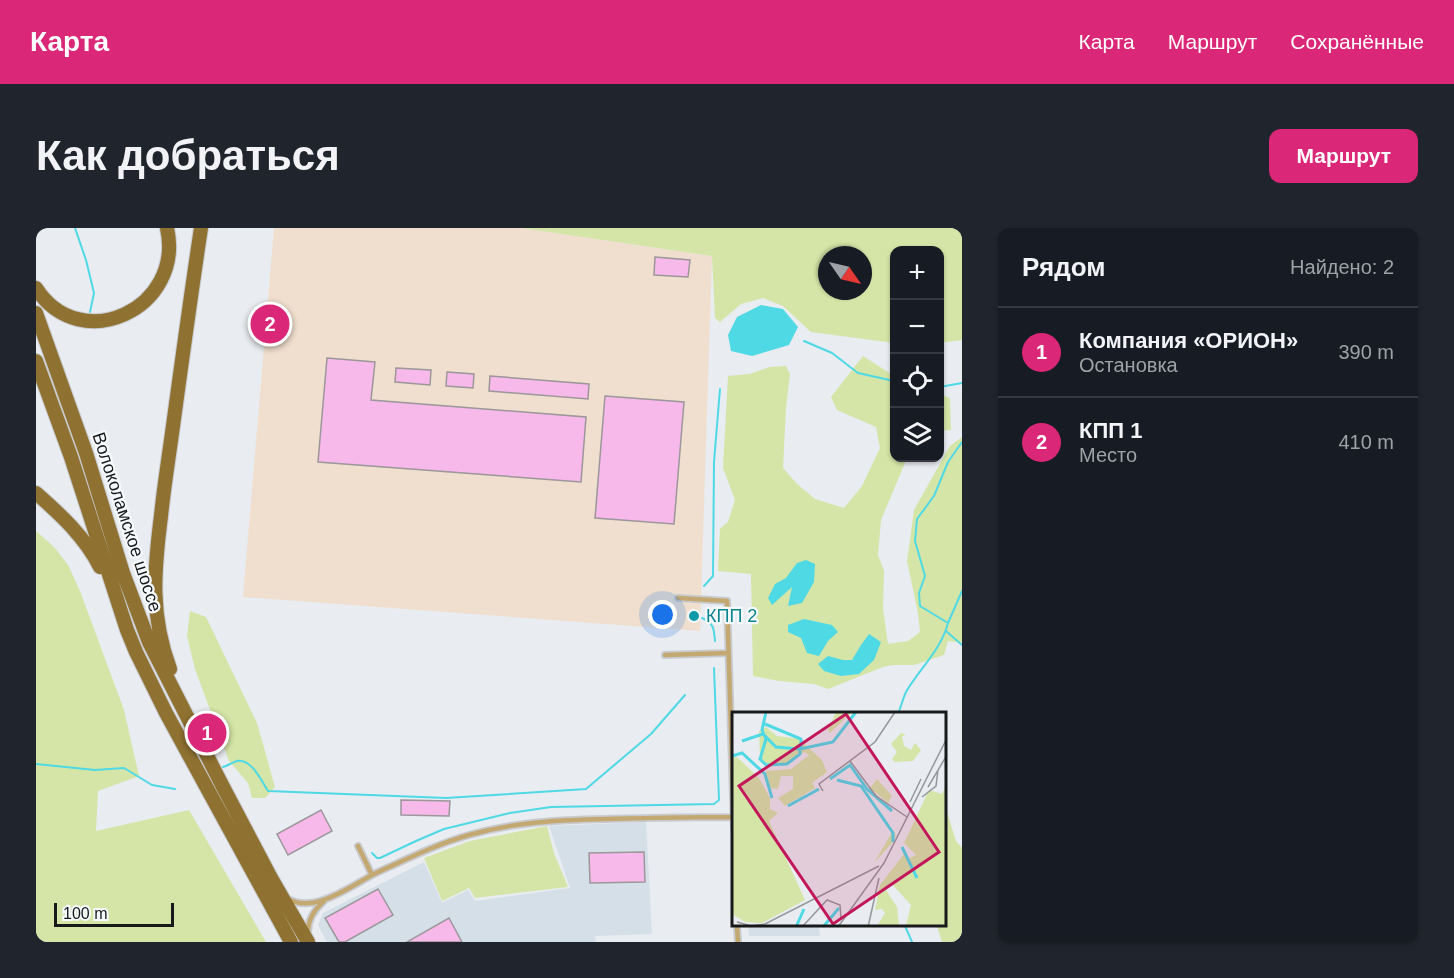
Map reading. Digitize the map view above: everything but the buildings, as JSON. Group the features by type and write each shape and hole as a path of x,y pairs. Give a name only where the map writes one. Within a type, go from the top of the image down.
{"main road":[{"path":"36,288 44,300 52,306 80,319 100,321 129,313 153,293 163,276 169,256 167,228"},
{"path":"201,228 164,489 154,585 157,617 172,673 198,737 308,942"},
{"name":"Волоколамское шоссе","path":"36,313 86,453 140,622 198,737"},
{"name":"Волоколамское шоссе","path":"36,360 71,457 127,630 140,660"},
{"path":"36,493 69,524 90,550 109,588 121,625 166,713 291,942"}],"lane":[{"path":"678,598 727,601 732,762"},
{"path":"666,655 728,653"},
{"path":"272,878 292,901 310,904 325,900 372,875 449,841 493,829 575,819 732,817"},
{"path":"358,846 372,875"},
{"path":"314,942 308,931 308,925 313,914 325,900"},
{"path":"737,927 738,942"}],"shaded area":[{"path":"274,228 521,228 712,256 700,631 243,597"},
{"path":"646,822 652,934 595,936 596,942 327,942 318,925 323,913 424,862 442,903 468,890 475,901 570,888 549,826"},
{"path":"748,927 819,927 820,936 749,936"}],"green space":[{"path":"521,228 962,228 962,340 944,342 944,246 890,246 890,342 811,332 783,306 763,298 741,304 720,322 715,318 712,256"},
{"path":"863,356 890,373 890,462 905,462 881,520 878,555 884,571 883,609 888,644 908,641 920,632 907,561 914,510 941,462 944,462 944,457 950,446 962,437 962,643 948,641 944,655 914,665 883,667 828,689 814,684 753,676 751,574 718,571 720,529 728,522 735,500 723,468 728,376 786,366 790,374 783,468 815,499 844,508 862,486 880,448 876,427 837,410 831,397"},
{"path":"944,396 950,398 951,430 944,431"},
{"path":"36,531 55,548 68,565 80,591 124,710 139,776 98,791 96,831 189,810 266,942 36,942"},
{"path":"190,611 206,617 257,723 275,787 265,798 252,798 248,783 229,761 195,669 187,636"},
{"path":"947,812 956,841 962,848 962,942 942,942 937,927 947,927"},
{"path":"547,826 554,853 568,887 475,898 469,888 442,901 424,858 470,841"}],"water":[{"path":"761,305 783,309 798,327 789,345 752,356 731,351 728,335 737,317"},
{"path":"806,560 815,564 814,582 802,603 788,606 792,587 772,605 768,598 775,584 786,578 797,563"},
{"path":"804,619 832,625 838,632 828,641 819,656 807,653 801,638 788,632 788,625"},
{"path":"869,634 881,642 874,660 859,674 841,676 824,671 818,664 828,656 852,660"}],"waterway":[{"path":"75,228 94,293 90,312"},
{"path":"804,341 832,353 858,373 890,380"},
{"path":"944,386 962,383"},
{"path":"704,586 713,576 714,462 720,389"},
{"path":"899,712 906,692 940,642 948,623 920,606 919,593 925,576 915,541 917,519 934,496 948,462 962,442"},
{"path":"948,623 962,591"},
{"path":"702,618 713,627 715,641"},
{"path":"946,631 962,645"},
{"path":"372,853 380,858 444,829 510,813 551,807 714,804 719,800 714,668"},
{"path":"223,767 237,761 247,763 256,771 268,791 446,798 586,789 651,734 685,695"},
{"path":"36,764 95,770 124,768 152,785 175,789"},
{"path":"905,927 912,942"}],"place":[{"name":"КПП 1","path":"270,324"},
{"name":"КПП 2","path":"694,616"},
{"name":"Компания «ОРИОН»","path":"207,733"}]}
